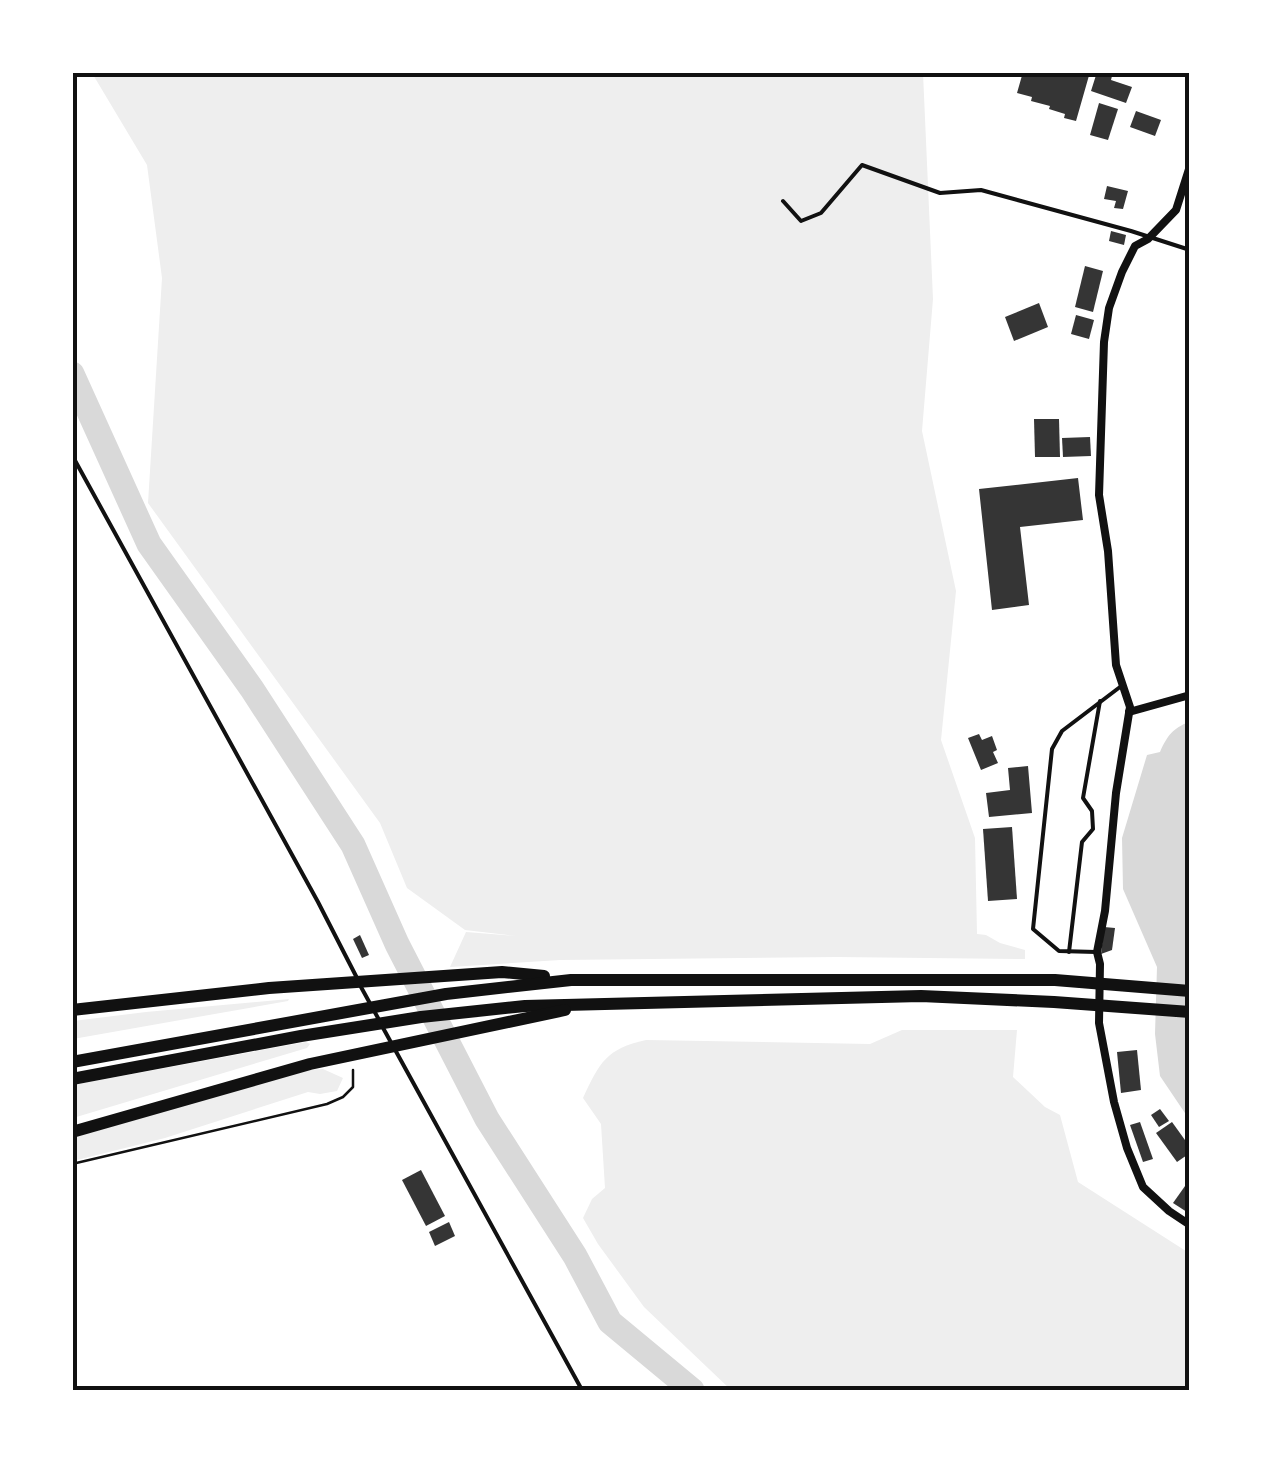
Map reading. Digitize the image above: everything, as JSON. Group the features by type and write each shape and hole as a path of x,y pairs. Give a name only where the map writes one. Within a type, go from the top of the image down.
{"highway":[{"path":"72,1010 298,986 502,972 571,980"},
{"path":"72,1062 446,994 571,980 1055,980 1190,990"},
{"path":"72,1079 301,1036 525,1006 920,996 1190,1012"},
{"path":"72,1132 310,1064 582,1006"}],"street":[{"path":"1190,166 1176,210 1135,246 1122,272 1109,308 1104,342 1100,495 1116,666 1129,712 1097,952 1100,1023 1127,1148 1143,1186 1169,1211 1190,1224"},
{"path":"1129,712 1190,695"}],"lane":[{"path":"783,202 801,221 821,213 862,165 940,193 982,190 1190,250"},
{"path":"72,455 582,1390"},
{"path":"1097,952 1059,950 1033,930 1052,749 1062,731 1124,684"},
{"path":"1069,952 1082,842 1092,829 1092,812 1083,798 1100,702"}],"shaded area":[{"path":"92,73 923,73 933,299 922,431 956,591 941,740 975,838 977,934 1025,950 1025,959 560,960 450,967 466,932 517,936 465,930 407,888 380,823 148,503 162,278 147,165"},
{"path":"1189,722 1189,1119 1160,1076 1155,1034 1157,967 1123,889 1122,838 1147,755 1160,752 1171,733"},
{"path":"288,1001 73,1039 73,1021"},
{"path":"902,1030 1017,1030 1013,1077 1045,1107 1060,1115 1078,1182 1189,1253 1189,1390 731,1390 644,1307 583,1218 592,1199 605,1188 601,1124 583,1098 606,1059 622,1048 646,1040 870,1044"},
{"path":"310,1044 307,1048 73,1118 73,1085"},
{"path":"323,1069 343,1078 337,1091 308,1092 165,1138 73,1161 72,1138 306,1070"}],"building":[{"path":"1023,72 1090,72 1076,121 1017,93"},
{"path":"1097,72 1113,72 1111,80 1132,87 1126,103 1091,91"},
{"path":"1099,103 1118,109 1108,140 1090,135"},
{"path":"1136,111 1161,120 1155,136 1130,127"},
{"path":"1107,186 1128,191 1123,209 1114,208 1116,201 1104,199"},
{"path":"1111,231 1126,235 1124,245 1109,241"},
{"path":"1085,266 1103,271 1093,312 1075,307"},
{"path":"1039,303 1048,327 1014,341 1005,317"},
{"path":"1076,315 1094,320 1089,339 1071,334"},
{"path":"1034,419 1059,419 1060,457 1035,457"},
{"path":"1090,437 1091,456 1063,457 1062,438"},
{"path":"1078,478 1083,520 1020,527 1029,605 992,610 979,489"},
{"path":"979,734 982,740 992,736 998,763 981,770 968,738"},
{"path":"1028,766 1032,813 989,817 986,793 1010,790 1008,768"},
{"path":"1012,827 1017,899 988,901 983,829"},
{"path":"1104,927 1115,928 1112,950 1101,954"},
{"path":"360,935 369,955 362,958 353,939"},
{"path":"1137,1050 1141,1090 1121,1093 1117,1052"},
{"path":"1160,1109 1169,1121 1159,1127 1151,1115"},
{"path":"1140,1122 1153,1159 1143,1162 1130,1125"},
{"path":"1172,1122 1190,1147 1190,1153 1177,1162 1156,1133"},
{"path":"421,1170 445,1216 426,1226 402,1180"},
{"path":"1190,1179 1190,1214 1173,1203"},
{"path":"449,1222 455,1236 435,1246 429,1232"}],"waterway":[{"path":"72,374 149,544 252,689 353,845 397,944 487,1119 575,1256 610,1322 692,1390"}]}
